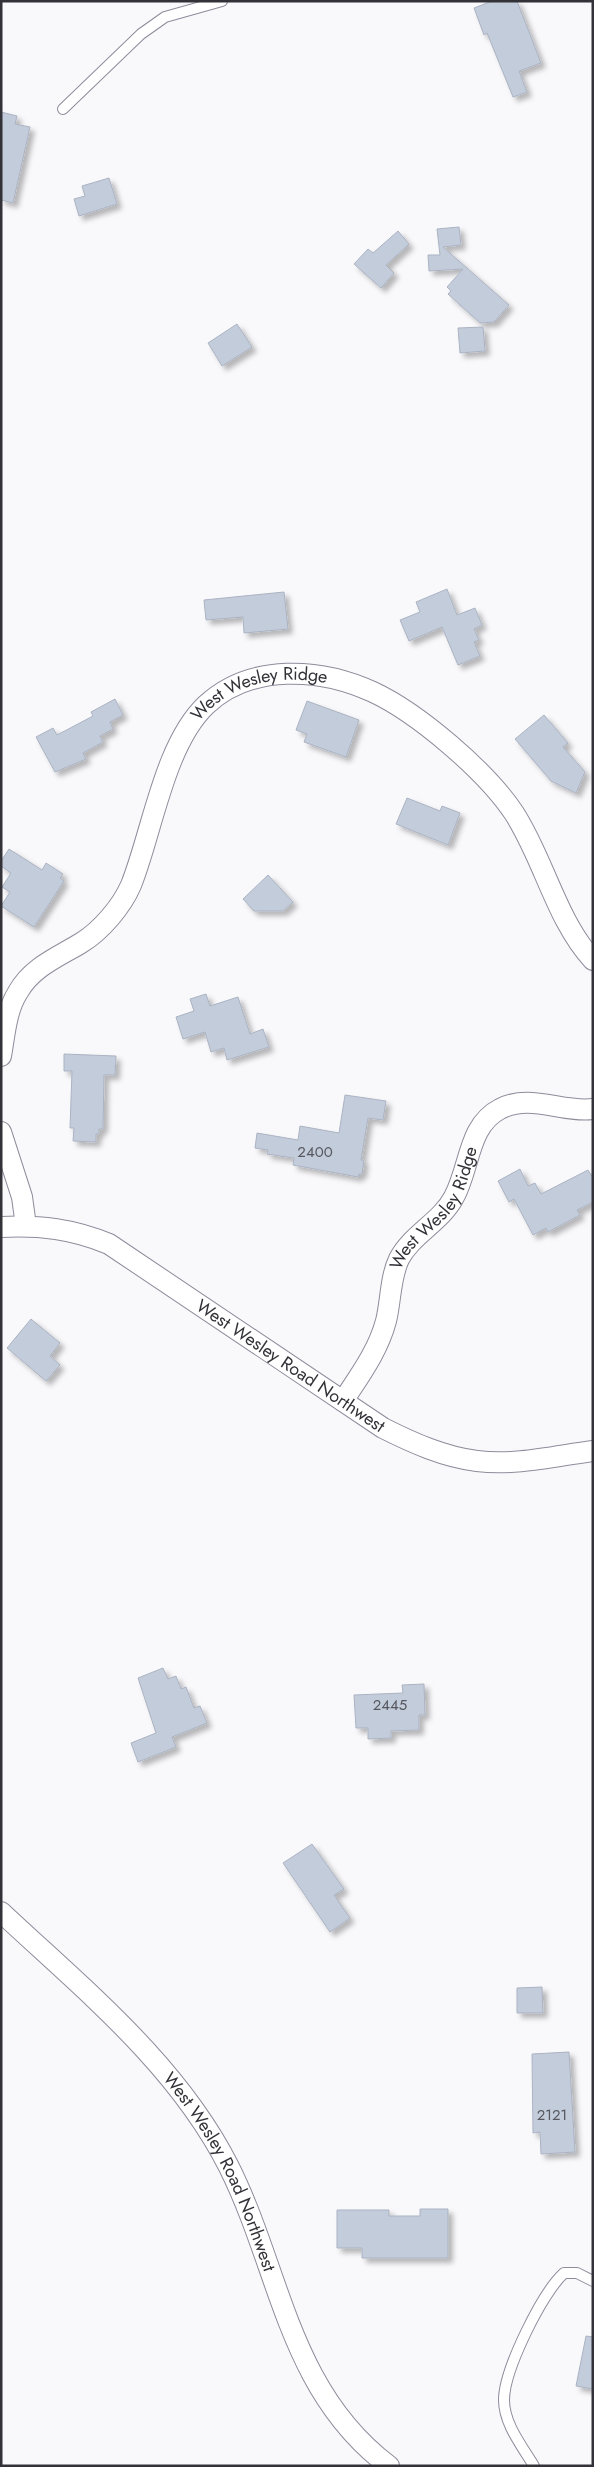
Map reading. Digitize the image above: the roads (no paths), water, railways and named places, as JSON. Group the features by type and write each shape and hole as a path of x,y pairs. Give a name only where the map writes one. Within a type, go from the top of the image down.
{"street":[{"name":"West Wesley Ridge","path":"1,1056 8,1013 18,991 34,971 84,941 122,903 131,884 151,818 189,726 206,706 225,691 244,682 272,675 292,673 310,675 353,684 375,693 425,726 470,762 495,787 513,812 532,844 569,927 593,960"},
{"name":"West Wesley Ridge","path":"343,1400 370,1360 381,1339 399,1259 409,1243 442,1213 454,1198 466,1170 475,1135 483,1121 499,1109 517,1103 593,1109"},
{"path":"1,1132 22,1197 26,1226"},
{"name":"West Wesley Road Northwest","path":"1,1228 47,1226 84,1234 109,1244 383,1428 410,1442 443,1454 477,1461 509,1462 593,1452"},
{"name":"West Wesley Road Northwest","path":"1,1912 125,2028 158,2064 203,2123 229,2167 293,2338 312,2377 342,2421 389,2466"}],"lane":[{"path":"63,109 141,34 165,17 222,1"},
{"path":"534,2466 510,2427 504,2400 513,2359 553,2283 564,2273 577,2273 593,2281"}]}
